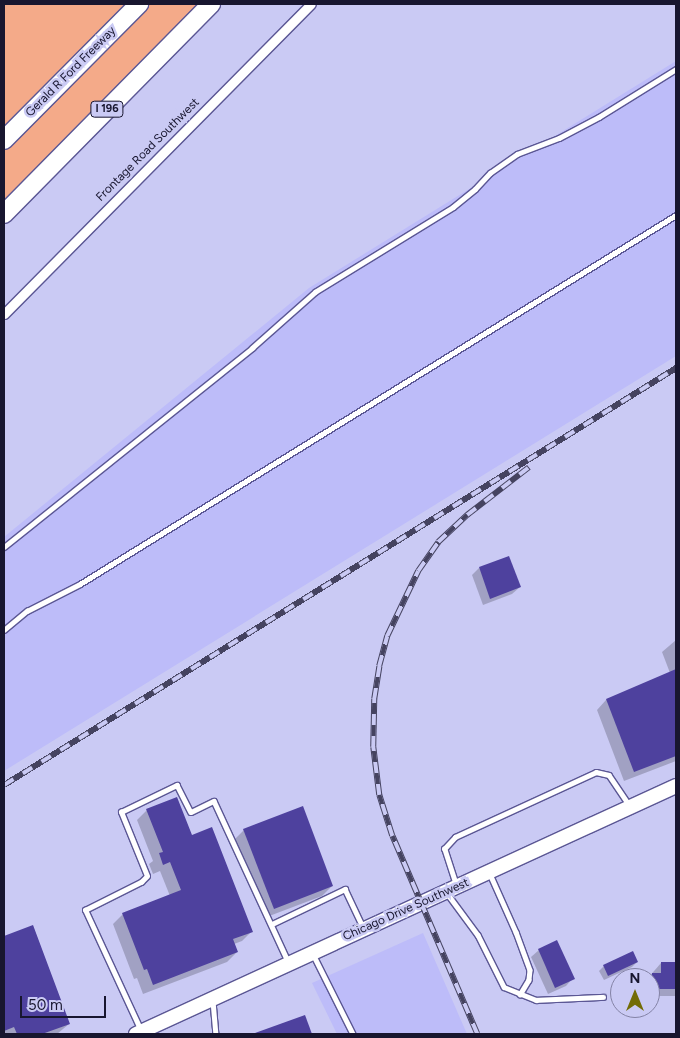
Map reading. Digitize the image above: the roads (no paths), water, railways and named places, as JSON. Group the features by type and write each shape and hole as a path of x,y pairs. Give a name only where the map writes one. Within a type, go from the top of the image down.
{"highway":[{"name":"Gerald R Ford Freeway","path":"4,140 139,4"},
{"name":"I 196","path":"4,214 211,4"}],"main road":[{"name":"Chicago Drive Southwest","path":"139,1033 676,786"}],"street":[{"name":"Frontage Road Southwest","path":"4,314 310,4"}],"lane":[{"path":"4,547 252,348 315,292 453,207 476,189 490,173 517,154 559,138 599,117 676,69"},
{"path":"4,630 27,611 80,584 676,215"},
{"path":"603,997 536,1000 520,995 504,986 452,889 444,849 455,836 596,772 609,776 631,807"},
{"path":"139,1033 85,910 141,882 147,876 121,812 177,785 191,812 214,801 289,964"},
{"path":"490,872 530,970 529,980 520,995"},
{"path":"272,924 345,889 364,929"},
{"path":"313,953 353,1034"},
{"path":"213,999 216,1034"}],"railway":[{"path":"4,785 676,368"},
{"path":"477,1034 392,836 379,795 373,747 374,699 379,666 387,636 418,571 438,542 467,515 529,467"}]}
